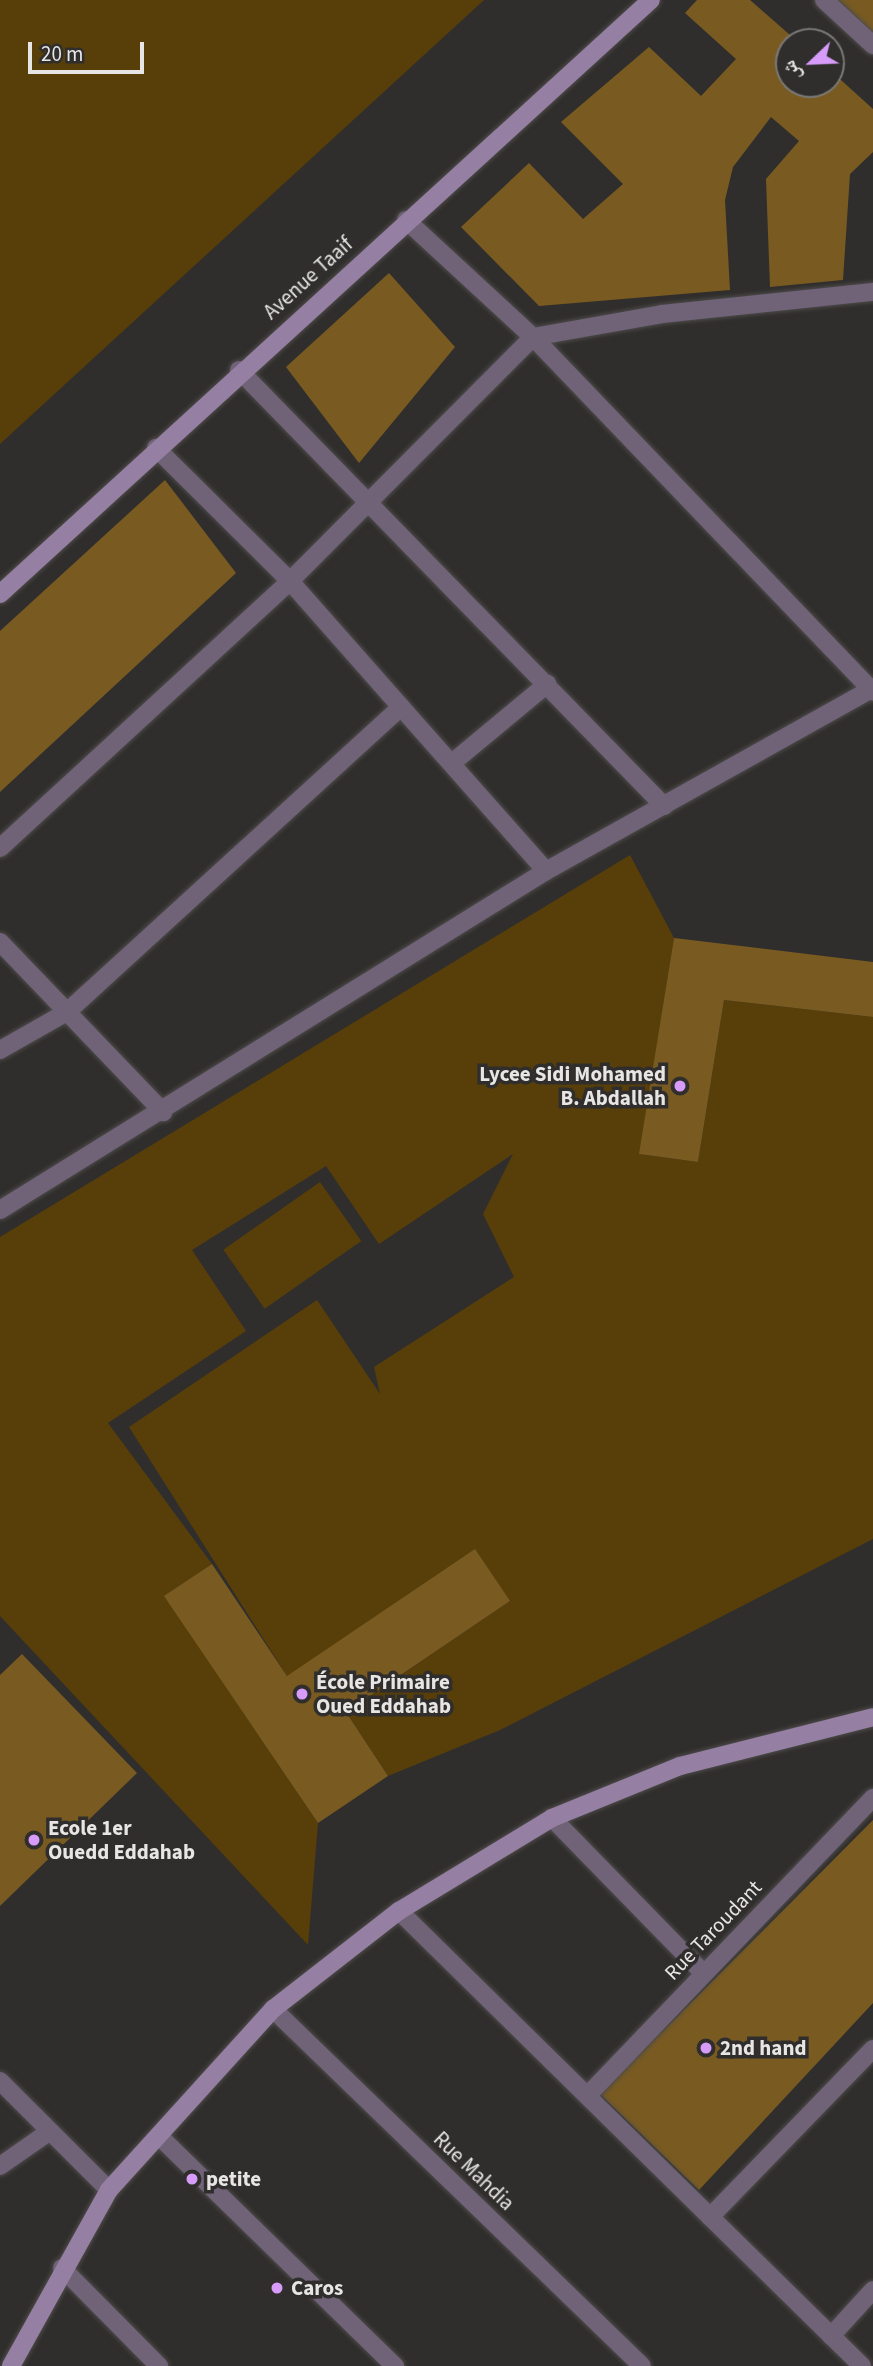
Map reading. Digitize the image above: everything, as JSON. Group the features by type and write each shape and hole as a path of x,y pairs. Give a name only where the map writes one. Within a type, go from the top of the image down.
{"street":[{"name":"Avenue Taaif","path":"0,594 239,370 651,0"},
{"path":"824,0 873,45"},
{"path":"0,1210 163,1112 546,871 873,690 533,337 406,220"},
{"path":"0,848 290,582 370,498 533,337 662,314 873,292"},
{"path":"239,370 370,498 664,806"},
{"path":"156,448 290,582 546,871"},
{"path":"452,763 547,684"},
{"path":"0,1050 67,1012 401,706"},
{"path":"0,942 163,1112"},
{"path":"11,2366 62,2268 109,2190 274,2009 399,1911 552,1818 680,1766 873,1717"},
{"name":"Rue Taroudant","path":"587,2095 873,1798"},
{"path":"552,1818 703,1973"},
{"path":"399,1911 862,2366"},
{"name":"Rue Mahdia","path":"274,2009 642,2366"},
{"path":"710,2217 873,2049"},
{"path":"0,2081 7,2095 50,2131 109,2190"},
{"path":"0,2166 50,2131"},
{"path":"159,2136 395,2366"},
{"path":"62,2268 159,2366"},
{"path":"831,2336 873,2290"}],"shaded area":[{"path":"0,0 484,0 0,444"},
{"path":"630,855 674,938 640,1154 698,1162 724,1000 873,1017 873,1539 500,1730 388,1776 346,1712 510,1601 287,1676 129,1427 317,1300 380,1394 374,1367 514,1277 483,1214 513,1154 379,1244 326,1166 192,1250 246,1331 108,1423 212,1564 165,1596 318,1823 308,1945 0,1616 0,1237"},
{"path":"320,1182 361,1241 265,1309 223,1250"}],"building":[{"path":"697,0 750,0 782,28 775,28 775,98 845,98 845,84 873,109 873,152 850,174 843,280 770,287 766,179 799,141 771,117 733,167 725,200 730,290 539,306 461,227 529,163 583,219 623,184 561,122 649,47 701,96 736,59 685,13"},
{"path":"835,0 873,0 873,38"},
{"path":"389,273 455,347 359,463 286,367"},
{"path":"165,480 236,573 0,792 0,631"},
{"name":"Lycee Sidi Mohamed B. Abdallah","path":"674,938 873,962 873,1017 724,1000 698,1162 639,1154"},
{"name":"École Primaire Oued Eddahab","path":"475,1549 510,1601 346,1712 388,1776 318,1823 164,1596 212,1564 287,1676"},
{"name":"Ecole 1er Ouedd Eddahab","path":"22,1654 137,1773 0,1906 0,1675"},
{"path":"873,1820 873,2003 699,2190 600,2094"}],"place":[{"name":"Lycee Sidi Mohamed B. Abdallah","path":"680,1086"},
{"name":"École Primaire Oued Eddahab","path":"302,1694"},
{"name":"Ecole 1er Ouedd Eddahab","path":"34,1840"},
{"name":"2nd hand","path":"706,2048"},
{"name":"petite","path":"192,2179"},
{"name":"Caros","path":"277,2288"}]}
